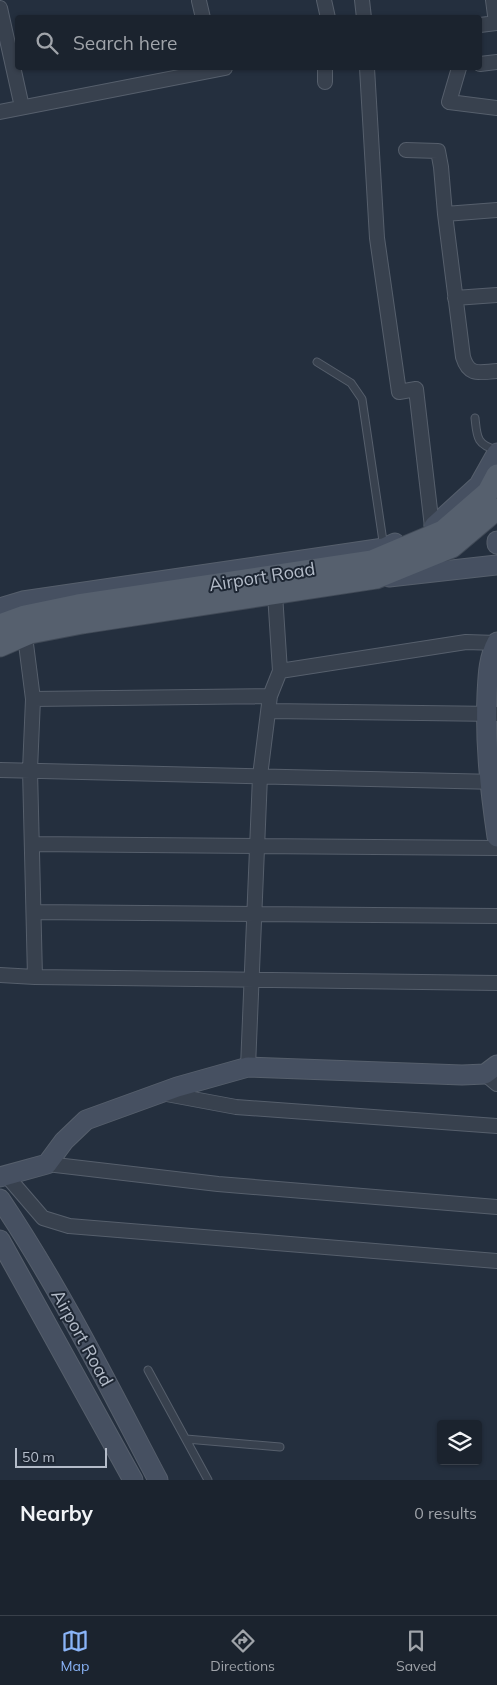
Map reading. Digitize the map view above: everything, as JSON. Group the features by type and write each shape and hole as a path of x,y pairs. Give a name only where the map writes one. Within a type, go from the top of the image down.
{"main road":[{"name":"Airport Road","path":"0,625 25,616 78,605 372,561 443,531 488,492 497,475"},
{"name":"Airport Road","path":"0,646 25,636 82,623 376,578 452,547 494,517"}],"street":[{"path":"199,0 202,15"},
{"path":"324,0 327,15"},
{"path":"362,0 364,15"},
{"path":"482,25 496,23 493,0"},
{"path":"0,8 2,24 22,107"},
{"path":"482,64 497,62"},
{"path":"0,112 207,70"},
{"path":"324,82 325,70"},
{"path":"367,70 377,238 394,368 399,392 416,389 432,527"},
{"path":"458,70 449,102 497,108"},
{"path":"406,150 438,151 463,357 466,367 471,371 497,371"},
{"path":"445,214 497,210"},
{"path":"455,298 497,295"},
{"path":"0,608 23,601 384,548 432,527 479,485 497,452"},
{"path":"376,578 497,565"},
{"path":"248,1067 250,980 260,776 270,696 280,671 275,594"},
{"path":"25,636 32,699 30,770 35,977"},
{"path":"280,671 466,642 497,643 490,657 492,714 486,748 493,782 497,838"},
{"path":"32,699 270,696"},
{"path":"269,711 492,714"},
{"path":"0,770 493,782"},
{"path":"32,844 497,848"},
{"path":"34,912 497,916"},
{"path":"0,975 497,983"},
{"path":"47,1164 64,1142 86,1120 177,1087 248,1067 452,1075 493,1074"},
{"path":"160,1093 236,1107 497,1126"},
{"path":"497,1207 218,1184 47,1164 3,1176 43,1218 69,1226 497,1261"},
{"name":"Airport Road","path":"0,1198 22,1232 93,1357 158,1480"},
{"name":"Airport Road","path":"0,1240 133,1480"}],"lane":[{"path":"317,362 351,383 362,399 384,548"},
{"path":"475,418 477,434 481,443 497,452"},
{"path":"148,1370 208,1480"},
{"path":"186,1439 280,1447"}]}
